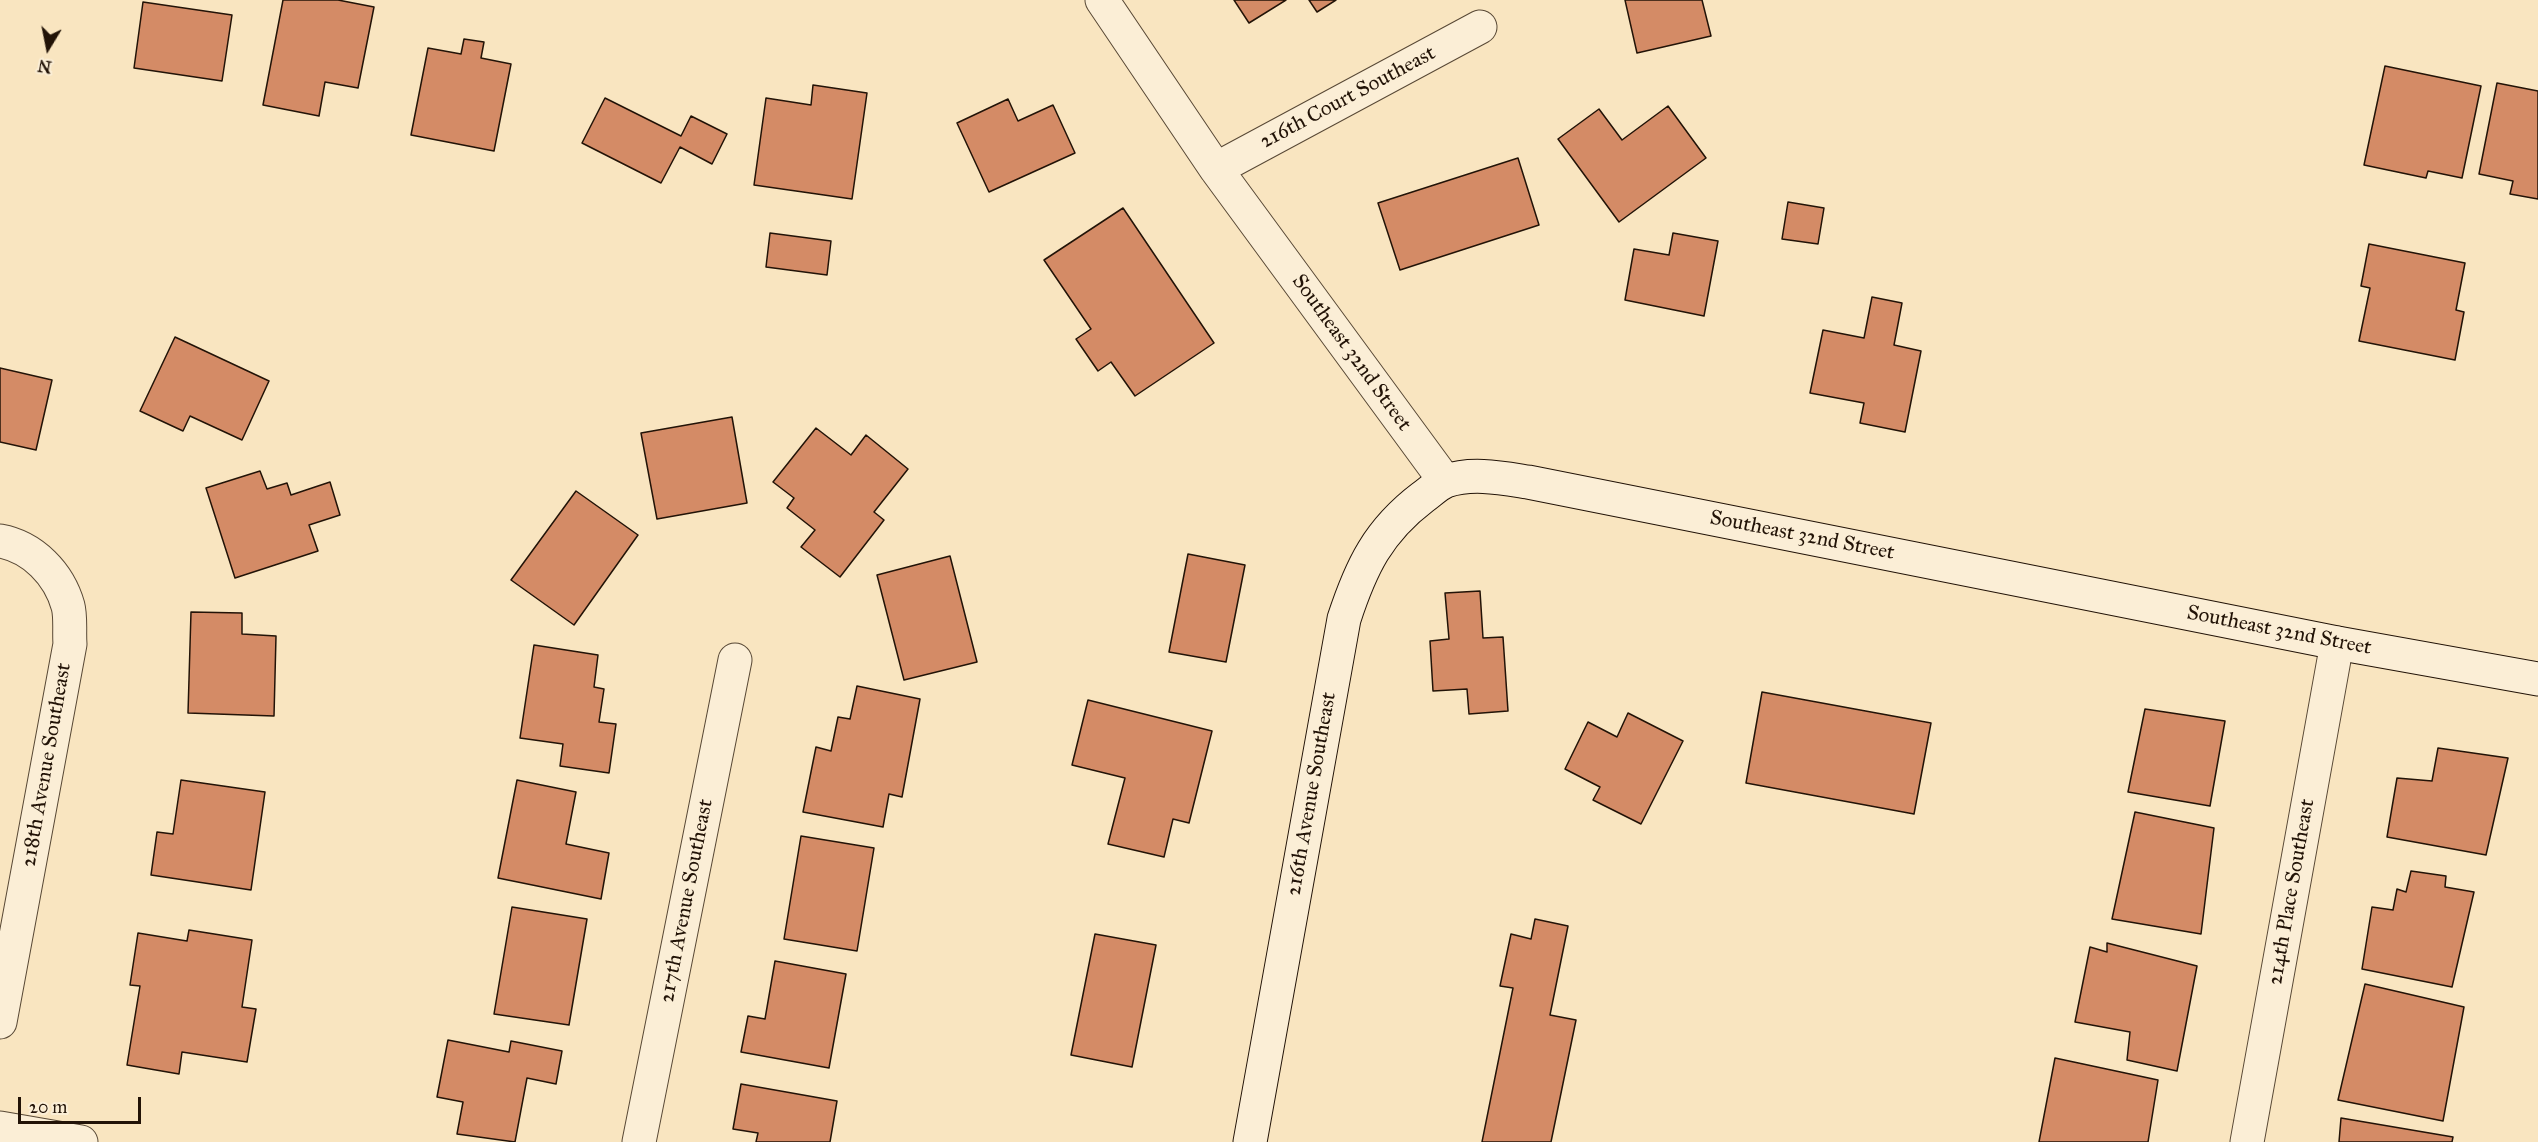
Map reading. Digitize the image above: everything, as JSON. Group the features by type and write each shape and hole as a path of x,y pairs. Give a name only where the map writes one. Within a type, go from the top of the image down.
{"street":[{"name":"Southeast 32nd Street","path":"1102,0 1216,169 1444,481 1487,476 1528,482 2337,643 2538,680"},
{"name":"216th Court Southeast","path":"1216,169 1480,27"},
{"name":"216th Avenue Southeast","path":"1250,1142 1344,619 1359,575 1377,543 1409,508 1444,481"},
{"name":"218th Avenue Southeast","path":"0,541 33,553 54,576 69,607 70,644 0,1022"},
{"name":"214th Place Southeast","path":"2247,1142 2337,643"},
{"name":"217th Avenue Southeast","path":"639,1142 735,660"},
{"path":"0,1128 81,1142"}],"building":[{"path":"283,0 338,0 374,7 358,88 325,82 319,116 263,105"},
{"path":"1234,0 1286,0 1249,23"},
{"path":"1309,0 1336,0 1317,12"},
{"path":"1625,0 1702,0 1711,36 1637,53"},
{"path":"143,2 232,15 222,81 134,68"},
{"path":"464,39 484,42 481,58 511,64 494,151 411,135 428,48 461,54"},
{"path":"2385,66 2481,86 2462,178 2428,171 2426,178 2364,165"},
{"path":"2497,83 2538,91 2538,199 2510,194 2513,181 2479,174"},
{"path":"813,85 867,93 852,199 754,185 766,98 811,105"},
{"path":"605,98 681,136 691,116 727,134 712,164 680,147 661,183 582,143"},
{"path":"1008,99 1018,121 1053,105 1075,153 989,192 957,123"},
{"path":"1668,106 1706,158 1619,222 1558,139 1599,109 1622,140"},
{"path":"1518,158 1539,225 1400,270 1378,203"},
{"path":"1788,202 1824,208 1818,244 1782,239"},
{"path":"1123,208 1214,343 1135,396 1111,362 1098,371 1076,339 1091,329 1044,260"},
{"path":"770,233 831,241 827,275 766,267"},
{"path":"1673,233 1718,241 1704,316 1625,300 1634,249 1669,255"},
{"path":"2369,244 2465,263 2456,310 2464,312 2455,360 2359,341 2370,288 2361,286"},
{"path":"1872,297 1902,303 1894,345 1921,351 1905,432 1860,423 1864,403 1810,393 1823,330 1864,338"},
{"path":"175,337 269,381 242,440 190,416 183,431 140,411"},
{"path":"0,368 52,380 36,450 0,442"},
{"path":"732,417 747,503 657,519 641,433"},
{"path":"816,428 851,455 866,435 908,469 874,512 884,520 840,577 801,547 815,530 787,508 794,498 773,482"},
{"path":"260,471 267,489 287,483 291,495 330,482 340,515 309,525 318,551 235,578 206,488"},
{"path":"576,491 638,535 574,625 511,580"},
{"path":"1188,554 1245,565 1226,662 1169,652"},
{"path":"950,556 977,662 904,680 877,575"},
{"path":"1480,591 1483,638 1503,637 1508,711 1469,714 1467,689 1433,691 1430,641 1449,639 1445,593"},
{"path":"191,612 242,613 242,634 276,636 274,716 188,713"},
{"path":"534,645 598,655 594,687 604,689 599,722 616,724 609,773 560,766 563,744 520,738"},
{"path":"857,686 920,699 902,797 889,794 883,827 803,812 816,747 831,751 838,717 850,719"},
{"path":"1762,692 1931,723 1914,814 1746,783"},
{"path":"1088,700 1212,731 1189,823 1173,819 1164,857 1108,844 1125,778 1072,765"},
{"path":"2145,709 2225,721 2210,806 2128,792"},
{"path":"1628,713 1683,741 1641,824 1593,800 1600,787 1565,769 1588,722 1617,737"},
{"path":"2438,748 2508,758 2486,855 2387,837 2397,778 2432,781"},
{"path":"181,780 265,792 251,890 151,875 157,832 173,834"},
{"path":"517,780 576,792 566,844 609,853 601,899 498,878"},
{"path":"2135,812 2214,828 2201,934 2112,919"},
{"path":"801,836 874,848 857,951 784,939"},
{"path":"2411,871 2446,876 2445,887 2474,892 2452,987 2362,969 2372,907 2393,910 2397,889 2406,892"},
{"path":"512,907 587,919 569,1025 494,1014"},
{"path":"1535,919 1568,926 1550,1015 1576,1020 1551,1142 1482,1142 1513,988 1500,986 1511,934 1531,939"},
{"path":"189,930 252,940 242,1007 256,1009 247,1062 182,1052 179,1074 127,1065 140,986 130,985 138,933 187,941"},
{"path":"1095,934 1156,945 1132,1067 1071,1055"},
{"path":"2107,943 2197,966 2177,1071 2127,1060 2130,1032 2075,1022 2090,947 2107,952"},
{"path":"775,961 846,974 829,1068 741,1052 748,1016 765,1019"},
{"path":"2365,984 2464,1007 2443,1121 2338,1100"},
{"path":"448,1040 509,1052 511,1041 562,1051 556,1084 527,1078 515,1142 457,1134 463,1102 437,1097"},
{"path":"2055,1058 2158,1080 2148,1142 2039,1142"},
{"path":"741,1084 837,1101 830,1142 756,1142 758,1133 733,1129"},
{"path":"2341,1118 2453,1137 2452,1142 2339,1142"}]}
